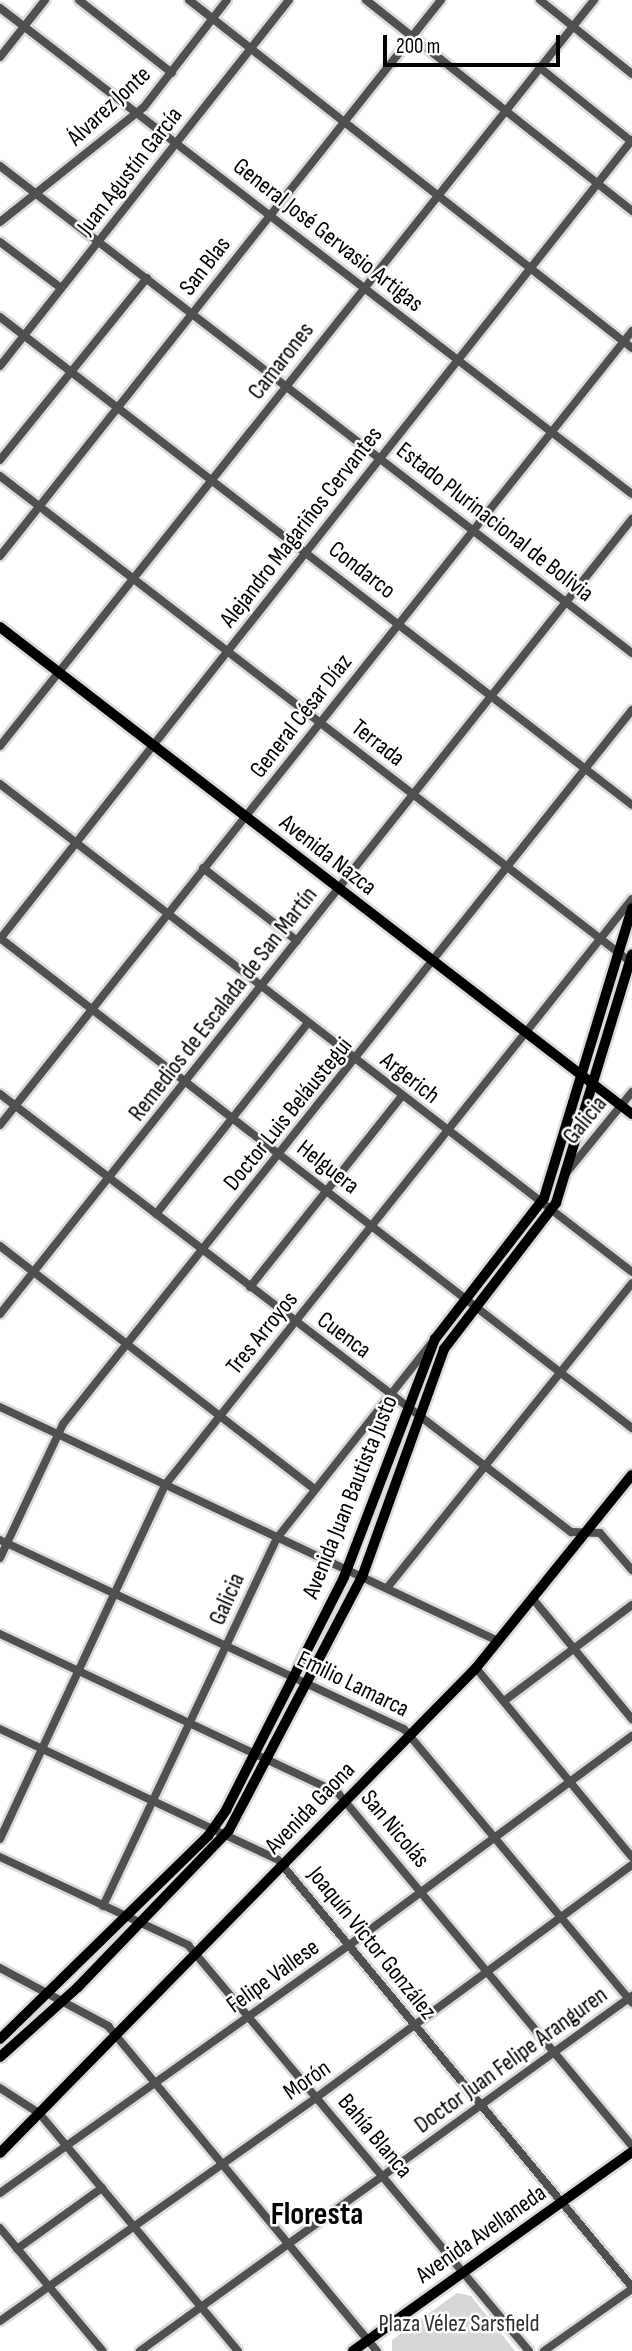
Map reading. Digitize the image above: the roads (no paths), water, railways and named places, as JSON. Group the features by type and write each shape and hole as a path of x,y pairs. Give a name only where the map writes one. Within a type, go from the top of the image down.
{"main road":[{"name":"Avenida Nazca","path":"0,627 632,1114"},
{"name":"Avenida Juan Bautista Justo","path":"2,2033 51,1993 214,1829 348,1570 435,1339 542,1202 632,908"},
{"name":"Avenida Juan Bautista Justo","path":"0,2057 64,2000 226,1835 362,1577 444,1349 552,1210 567,1172 631,959"},
{"name":"Avenida Gaona","path":"0,2153 476,1668 632,1475"},
{"name":"Avenida Avellaneda","path":"353,2351 632,2152"}],"street":[{"path":"0,57 45,0"},
{"path":"79,0 172,73"},
{"path":"189,0 632,348"},
{"name":"Álvarez Jonte","path":"0,222 137,113 172,73 227,0"},
{"name":"Juan Agustín García","path":"0,366 289,0"},
{"path":"366,0 632,212"},
{"name":"San Blas","path":"0,556 440,0"},
{"path":"540,0 632,74"},
{"name":"Camarones","path":"0,746 132,578 214,481 435,195 594,0"},
{"name":"General José Gervasio Artigas","path":"0,8 632,494"},
{"path":"539,67 632,141"},
{"name":"Alejandro Magariños Cervantes","path":"0,938 308,552 595,183 632,141"},
{"name":"Estado Plurinacional de Bolivia","path":"0,166 632,653"},
{"path":"0,242 61,288"},
{"path":"0,460 147,278"},
{"name":"Condarco","path":"0,317 308,552 632,805"},
{"name":"General César Díaz","path":"0,1125 632,331"},
{"name":"Terrada","path":"0,476 507,868 631,959"},
{"name":"Remedios de Escalada de San Martín","path":"0,1314 493,698 566,600 632,519"},
{"name":"Doctor Luis Beláustegui","path":"0,1558 4,1541 57,1434 632,710"},
{"name":"Argerich","path":"0,784 169,913 307,1024 632,1272"},
{"path":"203,868 297,941"},
{"name":"Tres Arroyos","path":"0,1839 117,1594 165,1485 632,899"},
{"name":"Helguera","path":"0,938 632,1428"},
{"path":"156,1214 307,1024"},
{"name":"Galicia","path":"567,1172 632,1092"},
{"name":"Cuenca","path":"0,1094 571,1532 600,1533 632,1570"},
{"path":"250,1287 402,1096"},
{"path":"0,1246 314,1489"},
{"path":"387,1588 559,1370 632,1283"},
{"name":"Galicia","path":"103,1906 277,1538 435,1339"},
{"path":"0,1407 498,1641"},
{"name":"Emilio Lamarca","path":"4,1541 400,1726 631,1999"},
{"path":"533,1599 632,1719"},
{"path":"504,1701 632,1605"},
{"name":"San Nicolás","path":"0,1634 267,1759 346,1801 632,2146"},
{"path":"476,1668 632,1857"},
{"name":"Joaquín Victor González","path":"0,1730 214,1829 283,1866 632,2288"},
{"name":"Felipe Vallese","path":"0,2193 348,1946 632,1736"},
{"name":"Bahía Blanca","path":"0,1857 141,1922 197,1953 529,2351"},
{"name":"Morón","path":"0,2321 317,2097 632,1865"},
{"path":"0,1968 51,1993 108,2026 377,2351"},
{"name":"Doctor Juan Felipe Aranguren","path":"140,2351 631,1999"},
{"path":"0,2088 39,2113 238,2351"},
{"path":"17,2249 102,2188"},
{"path":"0,2228 103,2351"},
{"path":"544,2351 632,2288"}],"district":[{"name":"Floresta","path":"317,2215"}],"park label":[{"name":"Plaza Vélez Sarsfield","path":"459,2324"}]}
